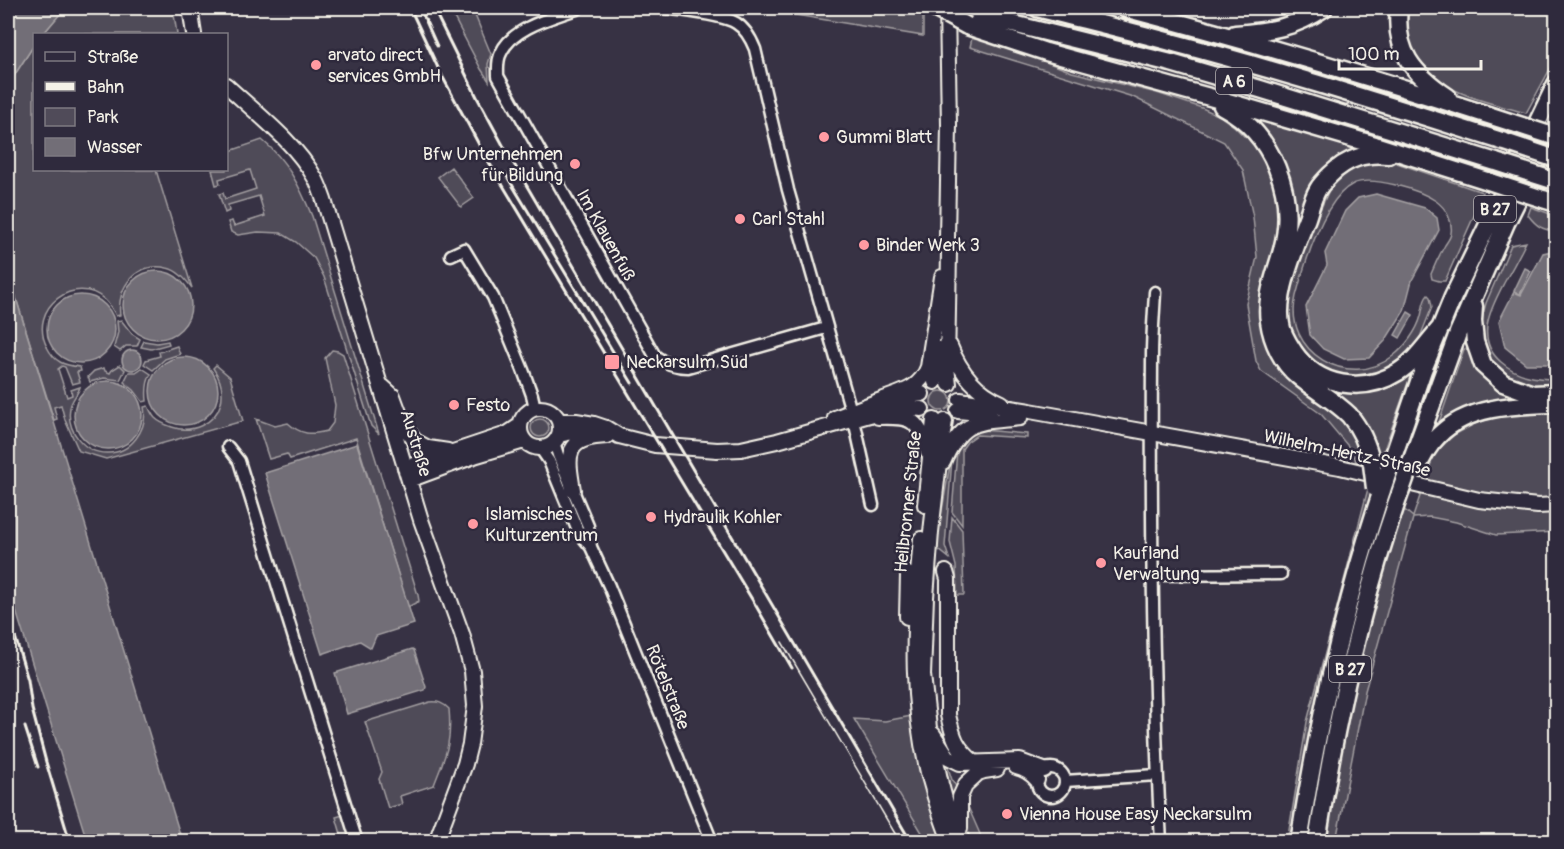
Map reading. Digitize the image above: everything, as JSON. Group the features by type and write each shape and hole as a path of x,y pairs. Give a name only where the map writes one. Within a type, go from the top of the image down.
{"highway":[{"path":"934,8 1046,52 1257,110 1550,201"},
{"name":"A 6","path":"946,8 968,20 1171,63 1281,95 1554,181"},
{"name":"A 6","path":"1036,8 1267,69 1557,159"},
{"path":"1124,8 1226,35 1391,84 1557,137"},
{"path":"1226,35 1268,32 1284,28 1324,8"},
{"path":"1399,8 1399,38 1405,55 1433,87 1462,106"},
{"path":"1554,88 1557,73"},
{"name":"B 27","path":"1299,842 1324,706 1379,489 1389,469 1423,370 1453,297 1554,88"},
{"path":"1197,94 1237,113 1252,128 1272,156 1287,204 1283,249 1275,273 1268,309 1274,340 1287,365 1349,415 1359,429 1366,444 1379,489"},
{"name":"B 27","path":"1317,842 1348,680 1370,592 1401,495 1445,365 1474,294 1506,223 1557,123"},
{"path":"1413,158 1374,154 1362,156 1344,164 1331,174 1318,189 1287,276 1280,306 1281,324 1288,343 1300,361 1312,372 1336,383 1358,386 1387,378 1405,367 1442,326"},
{"path":"1474,294 1475,342 1484,365 1503,383 1533,394 1557,393"},
{"path":"1410,474 1438,434 1463,418 1483,410 1507,406 1557,404"}],"main road":[{"path":"190,8 195,33"},
{"path":"942,383 947,367 949,251 947,237 949,124 946,8"},
{"name":"Austraße","path":"228,87 288,142 315,178 324,200 421,520 462,634 472,671 475,706 473,726 465,764 436,842"},
{"path":"942,383 938,367 943,254 947,237"},
{"path":"855,416 881,400 909,389 925,376 942,276"},
{"path":"948,340 961,369 980,391 1025,415"},
{"path":"942,383 955,388 959,405 953,417 939,420 927,416 922,409 921,399 925,389 942,383"},
{"path":"380,385 393,396 404,426 415,441 428,448 455,451"},
{"path":"881,400 922,394"},
{"name":"Wilhelm-Hertz-Straße","path":"959,405 1131,430 1340,468 1479,500 1538,506 1557,505"},
{"path":"557,433 582,431 655,445 717,450 777,441 855,416 898,407 922,409"},
{"path":"535,408 552,412 557,433 550,446 531,447 524,441 519,431 523,416 535,408"},
{"path":"938,475 950,448 963,430 984,422 1025,415"},
{"path":"855,416 905,418 914,422 922,435 930,460"},
{"name":"Heilbronner Straße","path":"939,420 930,460 920,556 914,640 917,710 924,758 938,808 958,839"},
{"name":"Heilbronner Straße","path":"939,420 938,475 930,543 923,675 929,728 944,793 958,839"},
{"path":"407,474 455,451 507,434 519,426"},
{"path":"573,490 568,464 572,449 581,441 589,438 613,436"},
{"path":"407,474 524,441"},
{"path":"946,572 948,579 948,716 953,737 963,754 974,762"},
{"path":"908,574 906,675 913,717 924,758"},
{"path":"929,728 948,757 960,763 1020,760 1041,775"},
{"path":"958,839 960,797 966,784 978,773 1017,767 1041,775"}],"street":[{"name":"Im Klauenfuß","path":"579,8 521,31 511,39 501,51 498,76 655,356 675,367 688,367 826,328"},
{"path":"665,8 726,18 736,23 751,37 788,190 826,328 855,416 873,505"},
{"path":"451,255 464,249 493,297 523,370 535,408"},
{"path":"1155,292 1152,352 1152,575 1161,842"},
{"name":"Rötelstraße","path":"557,433 573,490 588,526 591,547"},
{"path":"228,447 239,461 357,842"},
{"name":"Rötelstraße","path":"540,448 549,461 578,531 591,547 622,617 712,842"},
{"path":"1152,575 1281,574"},
{"path":"1050,768 1062,773 1065,781 1060,793 1051,796 1039,789 1041,775 1050,768"},
{"path":"1065,781 1157,775"}],"green space":[{"path":"65,8 173,8 177,33 44,33"},
{"path":"449,8 472,8 491,54 488,64 489,81 481,69"},
{"path":"753,8 923,8 923,36"},
{"path":"1407,8 1556,8 1556,58 1526,113 1470,96 1435,79 1422,66 1412,50 1406,31"},
{"path":"972,38 1008,47 1072,72 1157,93 1202,108 1220,116 1244,136 1247,132 1263,155 1277,186 1280,229 1263,327 1271,354 1279,367 1346,420 1367,459 1356,462 1353,452 1321,414 1261,371 1256,361 1246,304 1257,257 1253,217 1243,170 1224,142 1133,97 970,47"},
{"path":"33,47 33,171 156,171 192,288 175,271 167,268 147,268 138,272 125,286 120,304 120,315 116,316 105,300 93,293 81,290 69,292 49,307 44,319 43,332 47,347 57,360 80,367 81,371 77,372 80,382 72,384 65,367 58,369 67,397 72,395 71,390 80,387 70,408 71,424 78,439 84,445 99,452 108,453 124,449 131,444 140,431 145,415 144,407 148,406 157,419 172,427 187,429 201,426 213,417 221,403 221,384 213,368 216,365 230,377 243,421 106,459 79,451 61,405 54,407 57,419 54,420 16,298 8,264 8,85"},
{"path":"1255,117 1356,148 1296,228 1293,227 1292,193 1286,171 1271,140 1255,123"},
{"path":"262,140 279,156 303,195 312,216 379,434 371,426 324,277 314,258 296,242 281,233 258,232 238,235 231,232 228,222 232,221 234,226 265,216 259,196 228,205 229,211 225,213 219,194 223,193 225,199 256,189 250,170 219,179 220,184 216,185 212,171 228,171 228,152"},
{"path":"1365,162 1394,162 1482,192 1481,200 1445,281 1432,279 1431,274 1451,235 1448,215 1436,201 1408,188 1372,181 1353,184 1333,203 1317,234 1296,296 1294,316 1299,334 1309,349 1323,360 1339,367 1357,369 1376,366 1393,356 1410,338 1417,327 1428,295 1432,307 1420,337 1407,356 1393,369 1377,377 1353,378 1334,374 1316,366 1295,340 1290,323 1288,300 1307,240 1329,190 1338,178"},
{"path":"451,167 474,198 461,207 438,177"},
{"path":"1531,207 1556,216 1556,232 1534,222 1528,215"},
{"path":"1526,242 1490,313 1488,343 1493,353 1507,367 1527,376 1556,379 1556,386 1527,385 1502,373 1489,359 1482,343 1482,318 1486,303 1511,245"},
{"path":"121,320 132,334 140,339 137,346 126,346 120,351 114,347 118,332 117,321"},
{"path":"144,341 157,343 168,341 169,344 151,349 141,347"},
{"path":"177,346 180,354 165,359 153,370 144,364 146,360 160,356 159,352"},
{"path":"1464,349 1470,350 1491,383 1512,395 1512,399 1436,431"},
{"path":"332,350 343,354 418,595 419,601 408,607 356,438 290,459 287,454 269,459 256,419 275,426 288,423 306,433 327,431 333,423 335,405 325,358"},
{"path":"120,365 125,370 120,380 104,378 90,382 88,377 94,371 104,368 110,373"},
{"path":"142,368 151,374 148,380 147,401 143,402 124,382 129,372 136,372"},
{"path":"1410,374 1381,458 1378,458 1329,388"},
{"path":"941,391 948,394 951,401 948,408 941,411 934,408 931,401 934,394"},
{"path":"1556,412 1556,532 1496,535 1456,522 1430,517 1413,518 1365,691 1336,841 1287,842 1307,722 1370,481 1413,517 1434,454 1454,435 1478,422 1502,416"},
{"path":"536,419 544,419 549,424 547,435 536,437 531,432 531,424"},
{"path":"982,430 1027,434 1027,438 977,435 967,442 962,449 962,525 952,512 957,451 966,437"},
{"path":"951,459 945,546 949,558 938,549 937,539"},
{"path":"952,517 962,530 964,595 957,595 956,566 950,542"},
{"path":"430,702 440,703 449,709 450,731 442,765 434,785 400,796 402,804 388,808 379,779 382,772 365,722"},
{"path":"933,712 936,730 952,780 966,802 983,841 927,841 854,719 885,721"},
{"path":"343,815 351,841 343,841 336,817"}],"water":[{"path":"8,8 65,8 44,33 33,33 33,47 8,85"},
{"path":"1376,194 1425,208 1437,218 1439,230 1412,280 1404,311 1385,341 1369,358 1344,359 1323,349 1310,335 1306,307 1327,265 1325,253 1345,211 1358,198"},
{"path":"1556,250 1556,364 1526,364 1505,347 1499,321 1514,292 1521,295 1543,253"},
{"path":"8,264 16,298 182,841 87,841 8,585"},
{"path":"1525,268 1531,271 1520,294 1514,291"},
{"path":"150,271 164,271 176,276 186,286 191,305 186,324 176,334 164,339 150,339 138,334 128,324 123,312 123,298 128,286 138,276"},
{"path":"74,295 88,295 100,300 110,310 115,329 110,348 100,358 88,363 74,363 62,358 52,348 47,336 47,322 52,310 62,300"},
{"path":"1408,312 1413,315 1400,338 1395,335"},
{"path":"128,350 136,350 142,356 142,364 136,370 128,370 122,364 122,356"},
{"path":"177,357 191,357 203,362 213,372 218,391 213,410 203,420 191,425 177,425 165,420 155,410 150,398 150,384 155,372 165,362"},
{"path":"101,381 115,381 127,386 137,396 142,415 137,434 127,444 115,449 101,449 89,444 79,434 74,422 74,408 79,396 89,386"},
{"path":"357,444 414,624 376,636 371,648 360,641 322,654 265,473"},
{"path":"412,649 426,687 425,690 347,714 335,673"}],"tram line":[{"path":"782,642 900,842"}],"railway":[{"path":"410,8 440,72 484,154 792,668"},
{"path":"420,8 437,46"},
{"path":"433,8 504,147 911,842"},
{"path":"505,173 632,383"},
{"path":"8,613 28,680 32,709 46,762 70,842"},
{"path":"25,727 38,767"}],"place":[{"name":"arvato direct services GmbH","path":"316,65"},
{"name":"Gummi Blatt","path":"824,137"},
{"name":"Bfw Unternehmen für Bildung","path":"575,164"},
{"name":"Carl Stahl","path":"740,219"},
{"name":"Binder Werk 3","path":"864,245"},
{"name":"Neckarsulm Süd","path":"612,362"},
{"name":"Festo","path":"454,405"},
{"name":"Hydraulik Kohler","path":"651,517"},
{"name":"Islamisches Kulturzentrum","path":"473,524"},
{"name":"Kaufland Verwaltung","path":"1101,563"},
{"name":"Vienna House Easy Neckarsulm","path":"1007,814"}]}
